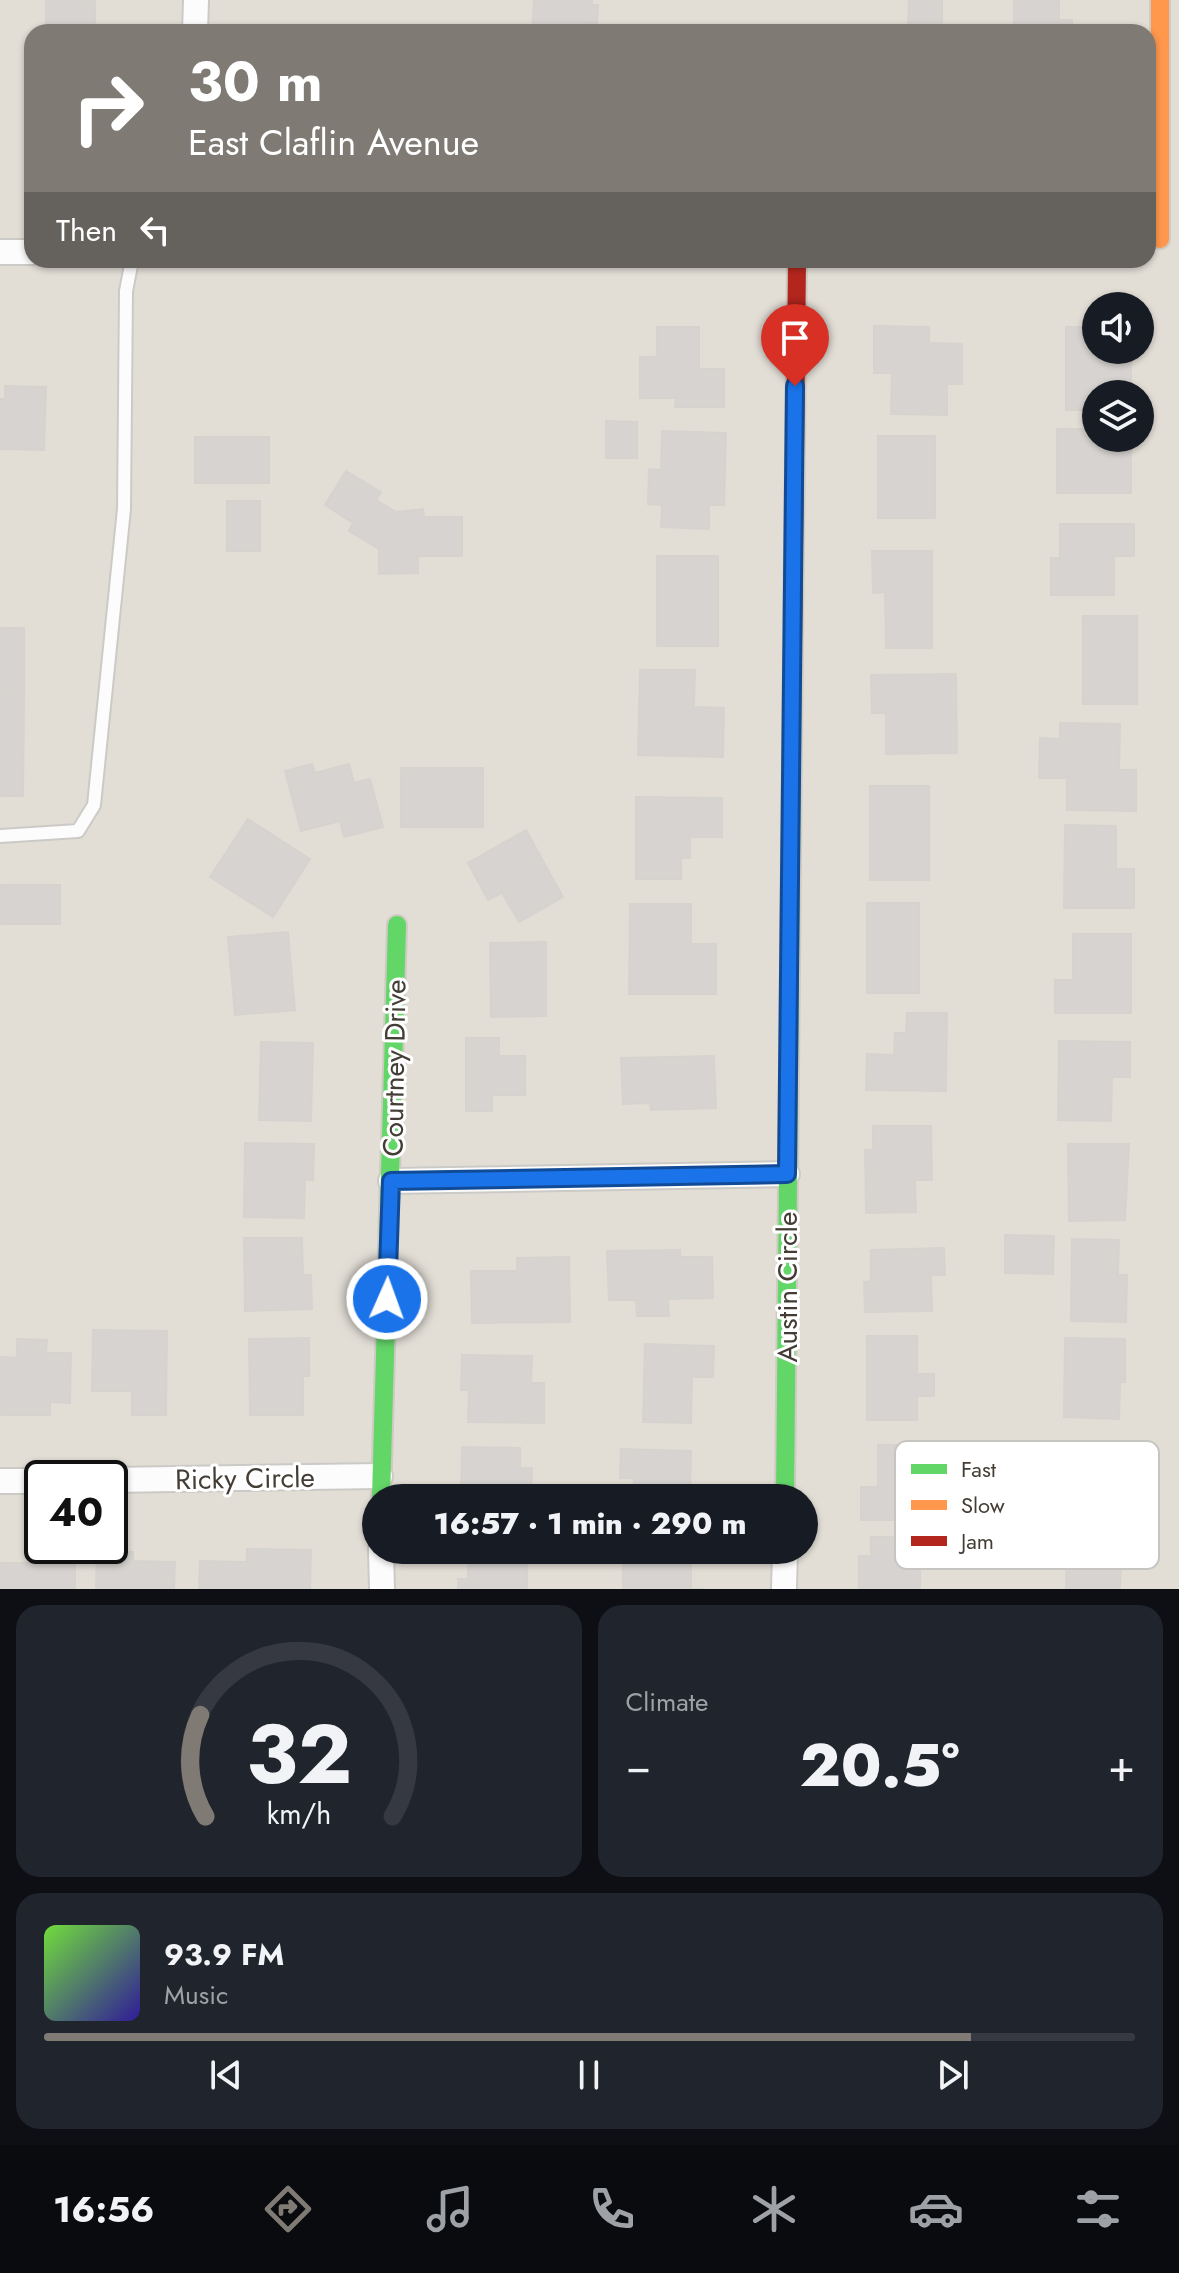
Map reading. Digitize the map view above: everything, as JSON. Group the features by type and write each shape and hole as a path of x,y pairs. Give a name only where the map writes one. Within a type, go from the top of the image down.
{"street":[{"path":"195,24 196,0"},
{"path":"1160,0 1162,239"},
{"path":"0,252 24,252"},
{"name":"Austin Circle","path":"785,1484 797,268"},
{"name":"Courtney Drive","path":"381,1484 397,925"},
{"path":"391,1181 787,1174"},
{"name":"Ricky Circle","path":"128,1480 362,1487"},
{"path":"0,1481 24,1481"},
{"path":"381,1564 382,1589"},
{"path":"784,1589 785,1564"}],"lane":[{"path":"0,836 78,831 94,805 124,509 126,291 130,268"}],"shaded area":[{"path":"0,0 1179,0 1179,1589 0,1589"}],"building":[{"path":"46,0 95,0 95,24 46,24"},
{"path":"534,0 592,0 592,5 598,5 597,23 532,24"},
{"path":"909,0 942,0 942,24 908,24"},
{"path":"1014,0 1059,0 1059,20 1072,20 1072,24 1014,24"},
{"path":"874,326 929,327 929,343 962,344 962,384 947,384 947,415 891,414 892,373 874,373"},
{"path":"657,327 699,327 699,369 724,369 724,407 675,407 676,398 640,398 640,357 657,357"},
{"path":"1066,327 1082,327 1082,364 1131,364 1131,380 1082,380 1082,410 1066,410"},
{"path":"5,386 46,387 44,450 0,449 0,399 5,399"},
{"path":"606,421 637,422 637,458 606,458"},
{"path":"1057,429 1082,429 1082,452 1131,452 1131,493 1057,493"},
{"path":"662,431 726,433 724,505 709,505 709,529 661,527 662,505 648,504 649,469 661,470"},
{"path":"878,436 935,436 935,518 878,518"},
{"path":"195,437 269,437 269,483 195,483"},
{"path":"346,471 381,492 376,500 396,512 423,509 424,517 462,517 462,556 418,556 418,573 379,574 379,549 349,531 353,523 325,505"},
{"path":"227,501 260,501 260,551 227,551"},
{"path":"1060,524 1134,524 1134,556 1114,556 1114,595 1051,595 1051,558 1060,558"},
{"path":"872,551 932,551 932,648 886,648 885,592 873,593"},
{"path":"657,556 718,556 718,646 657,646"},
{"path":"1083,616 1137,616 1137,704 1083,704"},
{"path":"0,628 24,628 24,696 0,695"},
{"path":"640,670 695,670 694,707 724,708 723,757 638,755"},
{"path":"956,674 957,753 886,754 886,713 872,713 871,675"},
{"path":"0,695 24,696 23,796 0,796"},
{"path":"1060,723 1120,724 1119,770 1136,770 1136,811 1067,810 1067,778 1039,778 1040,738 1060,739"},
{"path":"312,764 315,773 349,764 354,783 370,779 383,827 344,837 340,821 301,831 285,771"},
{"path":"401,768 483,768 483,827 401,827"},
{"path":"870,786 929,786 929,880 870,880"},
{"path":"636,797 722,798 722,837 690,837 690,858 681,858 681,879 636,879"},
{"path":"248,819 310,859 273,917 210,877"},
{"path":"1065,825 1116,826 1116,869 1134,869 1134,908 1064,908"},
{"path":"526,830 563,897 519,922 502,893 488,900 468,863"},
{"path":"0,885 60,885 60,924 0,924"},
{"path":"867,903 919,903 919,993 867,993"},
{"path":"630,904 691,904 691,944 716,944 716,994 629,994"},
{"path":"288,932 295,1010 235,1015 228,937"},
{"path":"1073,934 1131,934 1131,1013 1055,1013 1055,980 1073,980"},
{"path":"546,942 546,1016 491,1017 490,943"},
{"path":"907,1013 947,1013 946,1091 866,1090 867,1054 894,1055 895,1033 906,1033"},
{"path":"466,1038 499,1038 499,1056 525,1056 525,1095 492,1095 492,1111 466,1111"},
{"path":"1059,1041 1130,1042 1130,1077 1112,1077 1111,1121 1058,1120"},
{"path":"261,1042 313,1043 311,1121 259,1120"},
{"path":"714,1056 716,1108 651,1110 650,1103 623,1104 621,1058"},
{"path":"873,1126 931,1126 932,1180 915,1180 916,1212 866,1213 865,1150 873,1150"},
{"path":"245,1143 314,1144 313,1180 305,1180 304,1218 244,1217"},
{"path":"1068,1144 1129,1144 1125,1220 1069,1221"},
{"path":"1005,1235 1054,1236 1053,1274 1005,1273"},
{"path":"244,1238 302,1238 303,1275 311,1275 312,1309 245,1311"},
{"path":"1072,1239 1119,1240 1118,1275 1127,1275 1126,1322 1071,1321"},
{"path":"944,1248 945,1275 931,1275 932,1311 865,1312 864,1282 871,1281 871,1250"},
{"path":"680,1250 680,1257 712,1257 713,1298 668,1299 669,1316 637,1316 636,1300 609,1300 607,1251"},
{"path":"569,1257 570,1322 472,1323 471,1271 517,1271 517,1258"},
{"path":"93,1330 167,1331 166,1415 132,1415 132,1391 92,1391"},
{"path":"867,1336 917,1336 917,1374 934,1374 934,1396 917,1396 917,1420 867,1420"},
{"path":"309,1338 309,1376 303,1376 303,1415 250,1415 249,1339"},
{"path":"1065,1338 1125,1339 1125,1382 1120,1382 1119,1419 1064,1417"},
{"path":"17,1339 47,1340 46,1353 71,1353 70,1403 50,1402 50,1415 0,1415 0,1357 17,1358"},
{"path":"645,1344 714,1346 713,1377 692,1377 691,1423 643,1422"},
{"path":"462,1355 532,1356 531,1383 544,1383 544,1423 468,1422 469,1390 461,1390"},
{"path":"878,1445 895,1445 895,1520 861,1520 861,1487 878,1487"},
{"path":"462,1447 520,1448 520,1468 532,1468 531,1484 461,1484"},
{"path":"621,1449 691,1451 690,1484 634,1484 634,1478 620,1478"},
{"path":"871,1537 895,1537 895,1569 920,1569 920,1589 859,1589 859,1556 871,1556"},
{"path":"247,1549 311,1550 310,1589 199,1589 200,1561 247,1562"},
{"path":"128,1552 133,1552 133,1561 175,1562 174,1589 96,1589 97,1564 128,1564"},
{"path":"0,1563 75,1564 75,1589 0,1589"},
{"path":"468,1564 527,1564 527,1589 458,1589 458,1579 468,1579"},
{"path":"623,1564 691,1564 691,1589 623,1589"},
{"path":"1066,1569 1121,1569 1120,1589 1066,1589"}],"traffic: fast":[{"path":"785,1484 793,643"},
{"path":"381,1484 397,925"}],"traffic: slow":[{"path":"1160,0 1160,239"}],"traffic: jam":[{"path":"793,643 797,268"}],"route":[{"path":"387,1299 391,1181 787,1174 795,386"}]}
